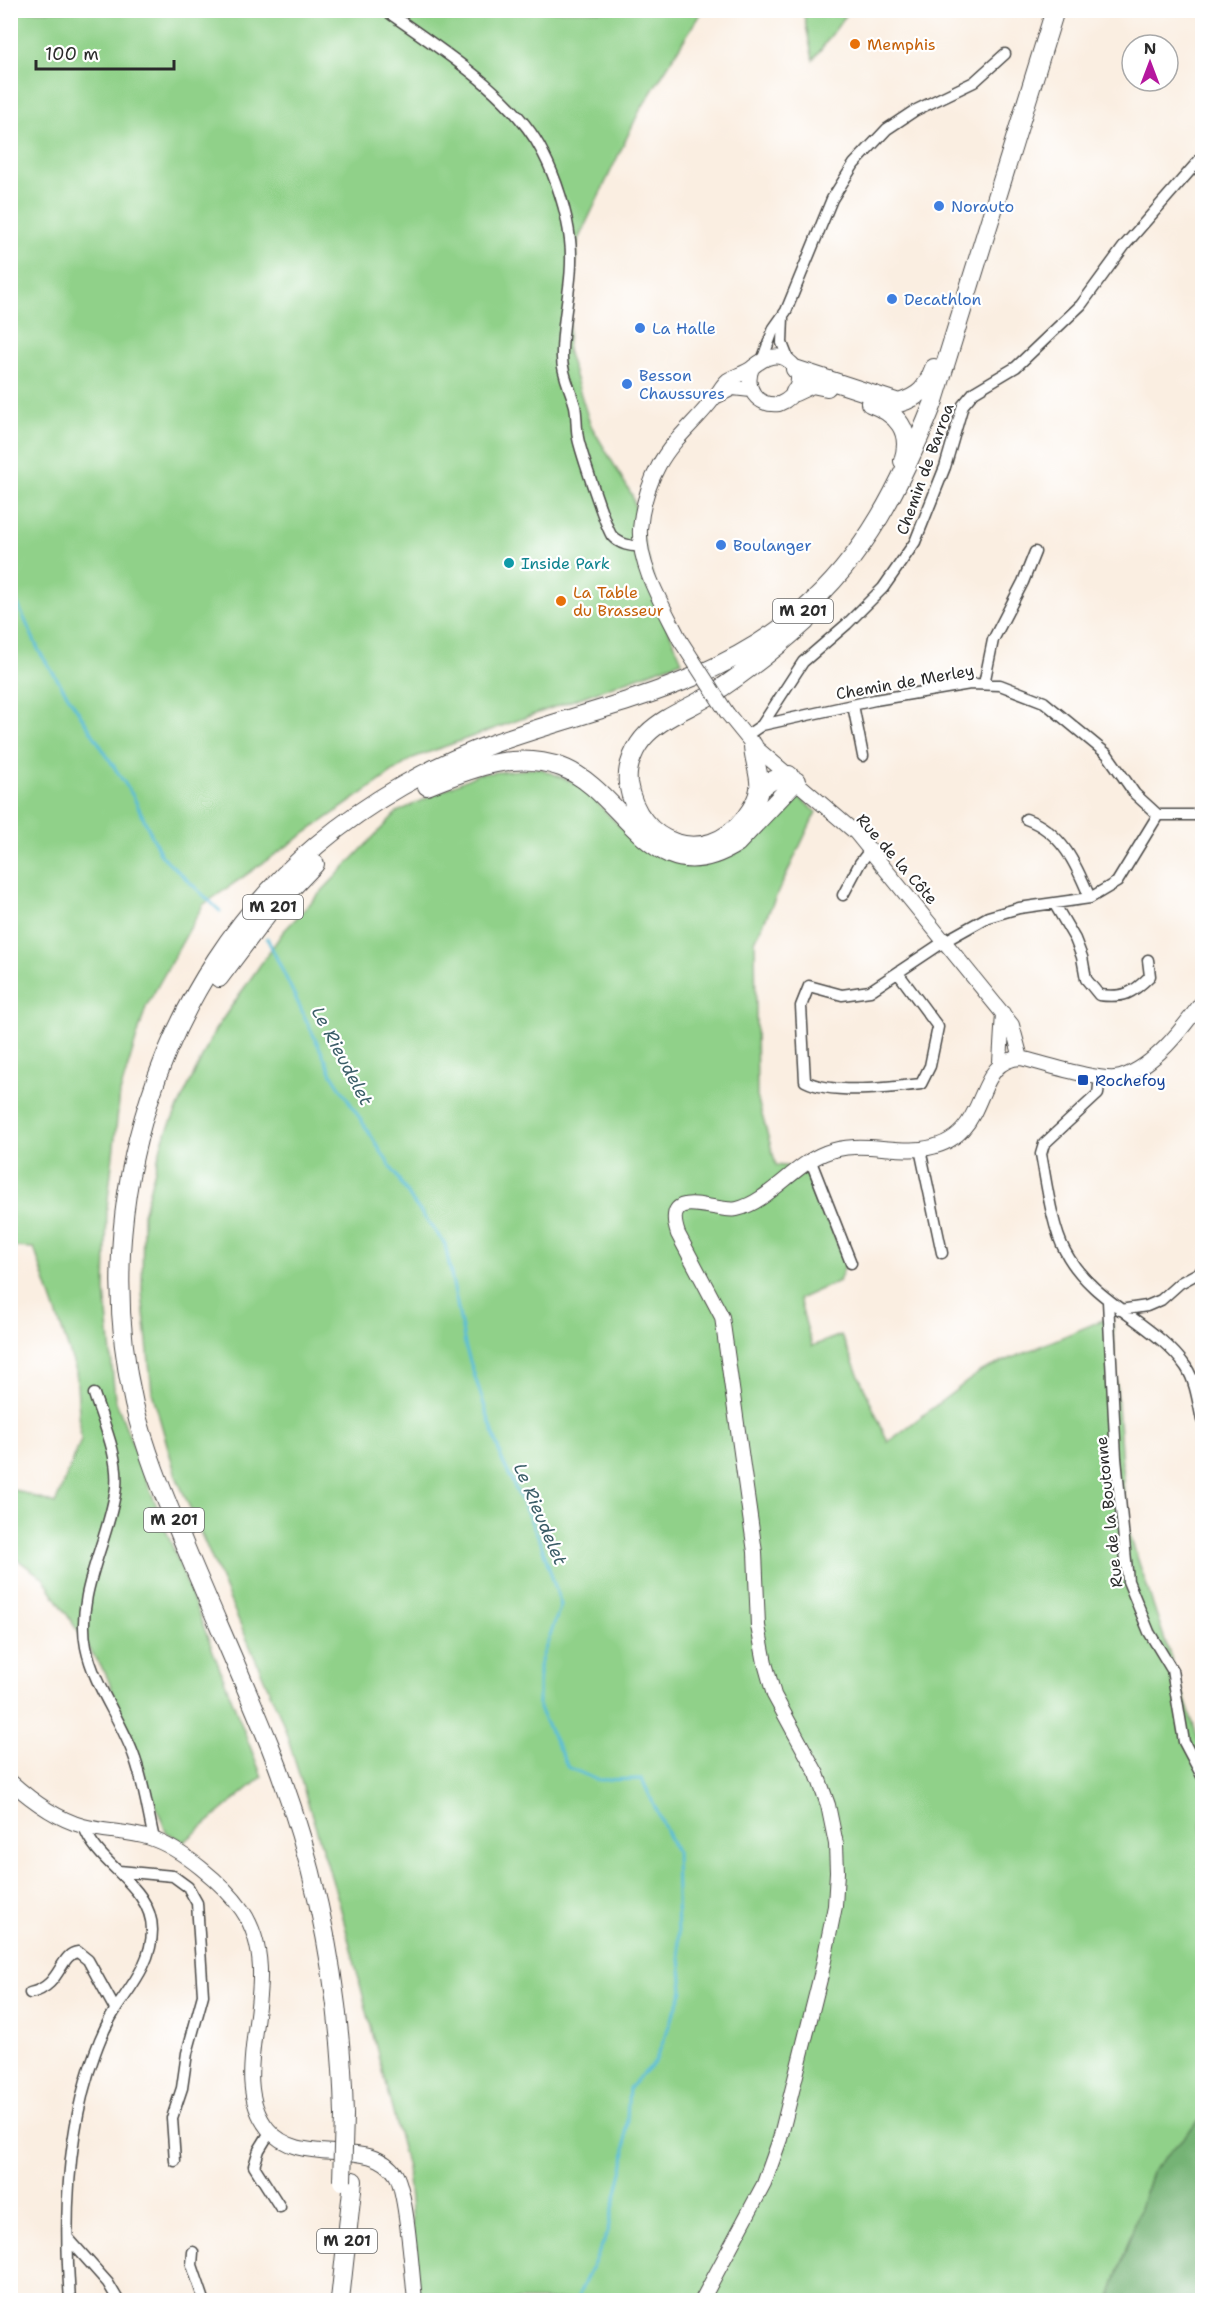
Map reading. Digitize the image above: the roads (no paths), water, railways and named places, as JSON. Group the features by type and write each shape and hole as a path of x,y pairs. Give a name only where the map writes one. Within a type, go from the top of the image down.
{"highway":[{"name":"M 201","path":"349,2116 332,1962 305,1852 271,1750 154,1473 132,1393 124,1336 121,1284 123,1247 131,1177 152,1089 182,1019 231,938 272,888 317,845 382,799 472,752 664,691 735,658 801,613 832,581 885,512 911,460 933,404 1055,10"},
{"name":"M 201","path":"340,2301 349,2116 348,2009 323,1884 282,1753 173,1493 153,1436 142,1393 134,1346 129,1276 135,1196 144,1152 170,1073 201,1007 244,942 301,876 359,826 414,790 495,752 665,697 701,682 763,647 802,618 859,560 900,498 928,434 985,267 1064,10"},
{"path":"792,365 882,399 899,403 911,399 926,388 965,289 978,264"},
{"path":"795,392 812,384 825,386 877,406 894,416 900,423 905,431 906,451 887,497 885,512"},
{"path":"749,740 759,789 752,808 726,836 699,844 682,845 663,839 649,828 635,808 628,781 631,758 645,735 656,725 709,696 754,664 833,596 867,556 899,508 923,457 928,434"},
{"path":"414,790 486,764 518,760 541,762 561,767 579,777 655,848 678,857 696,858 725,850 737,843 793,778"},
{"path":"759,789 773,780 793,778"},
{"name":"M 201","path":"330,2301 347,2181"}],"street":[{"path":"385,10 445,53 495,94 526,127 543,153 570,237 572,263 563,326 562,360 576,408 579,441 597,492 606,527 613,537 626,545 641,546 641,518 650,483 668,452 729,380 752,368 764,358 777,356 792,365"},
{"path":"764,358 774,328 783,316 832,199 866,150 887,129 909,114 975,82 1005,54"},
{"name":"Chemin de Barroa","path":"762,725 803,662 848,624 883,588 915,542 945,467 963,405 975,392 1016,367 1081,305 1125,245 1203,157"},
{"path":"752,368 749,382 757,399 770,405 785,402 795,392 798,384 782,343 783,316"},
{"path":"716,397 733,388 751,390"},
{"name":"Rue de la Côte","path":"641,546 661,601 680,640 727,713 749,740 856,833 870,849 1004,1013 1012,1025 1021,1058"},
{"path":"984,684 993,640 1023,582 1035,552"},
{"name":"Chemin de Merley","path":"749,740 762,725 853,705 984,684 1000,685 1024,692 1044,702 1107,753 1135,794 1158,815"},
{"path":"853,705 863,756"},
{"path":"898,973 938,1027 930,1066 921,1084 893,1088 817,1088 805,1081 801,1006 809,986 842,994 870,991 945,941 955,938 988,917 1019,908 1090,898 1117,882 1158,815 1203,815"},
{"path":"1026,819 1054,834 1075,862 1090,898"},
{"path":"843,895 870,849"},
{"path":"1054,903 1075,939 1082,957 1086,979 1099,994 1117,997 1136,990 1150,976 1148,960"},
{"path":"1000,1062 1021,1058 1100,1077 1120,1077 1141,1065 1179,1033 1203,1002"},
{"path":"702,2301 764,2184 780,2139 821,1976 835,1905 837,1872 836,1844 825,1795 817,1774 774,1695 765,1664 758,1626 755,1552 722,1317 675,1223 676,1214 682,1205 700,1203 724,1209 736,1209 754,1202 810,1159 843,1148 920,1149 939,1145 960,1133 972,1119 992,1072 1000,1062 1004,1013"},
{"path":"1100,1077 1098,1094 1044,1144 1041,1154 1064,1250 1079,1273 1108,1301 1174,1353 1187,1369 1203,1420"},
{"path":"920,1149 942,1253"},
{"path":"810,1159 851,1263"},
{"path":"1120,1310 1147,1306 1161,1300 1180,1283 1203,1271"},
{"name":"Rue de la Boutonne","path":"1108,1301 1116,1458 1128,1581 1149,1632 1172,1671 1184,1742 1203,1776"},
{"path":"94,1394 112,1449 116,1484 110,1518 94,1567 85,1615 86,1646 100,1686 136,1759 154,1839"},
{"path":"10,1781 57,1815 84,1826 132,1833 154,1839 207,1874 230,1894 251,1926 261,1957 261,1994 252,2070 252,2100 270,2132 286,2142 330,2154 373,2155 386,2163 397,2176 403,2199 415,2301"},
{"path":"70,2301 67,2216 73,2140 94,2055 115,2009 140,1973 152,1931 148,1910 119,1871 88,1840 84,1826"},
{"path":"119,1871 173,1876 188,1887 197,1903 203,1995 186,2053 182,2088 172,2118 175,2161"},
{"path":"30,1993 40,1991 52,1982 66,1957 78,1952 88,1960 115,2009"},
{"path":"270,2132 259,2150 255,2166 280,2207"},
{"path":"68,2238 101,2274 118,2301"},
{"path":"193,2252 192,2265 204,2301"}],"waterway":[{"name":"Le Rieudelet","path":"10,587 39,651 133,796 161,855 220,911"},
{"name":"Le Rieudelet","path":"267,938 333,1076 413,1202 445,1244 466,1349 502,1460 540,1540 561,1605 539,1666 539,1709 568,1767 597,1780 642,1779 676,1852 678,1937 683,1990 655,2062 629,2088 624,2164 606,2237 579,2294 579,2300"}],"place":[{"name":"Memphis","path":"855,44"},
{"name":"Norauto","path":"939,206"},
{"name":"Decathlon","path":"892,299"},
{"name":"La Halle","path":"640,328"},
{"name":"Besson Chaussures","path":"627,384"},
{"name":"Boulanger","path":"721,545"},
{"name":"Inside Park","path":"509,563"},
{"name":"La Table du Brasseur","path":"561,601"},
{"name":"Rochefoy","path":"1083,1080"}]}
